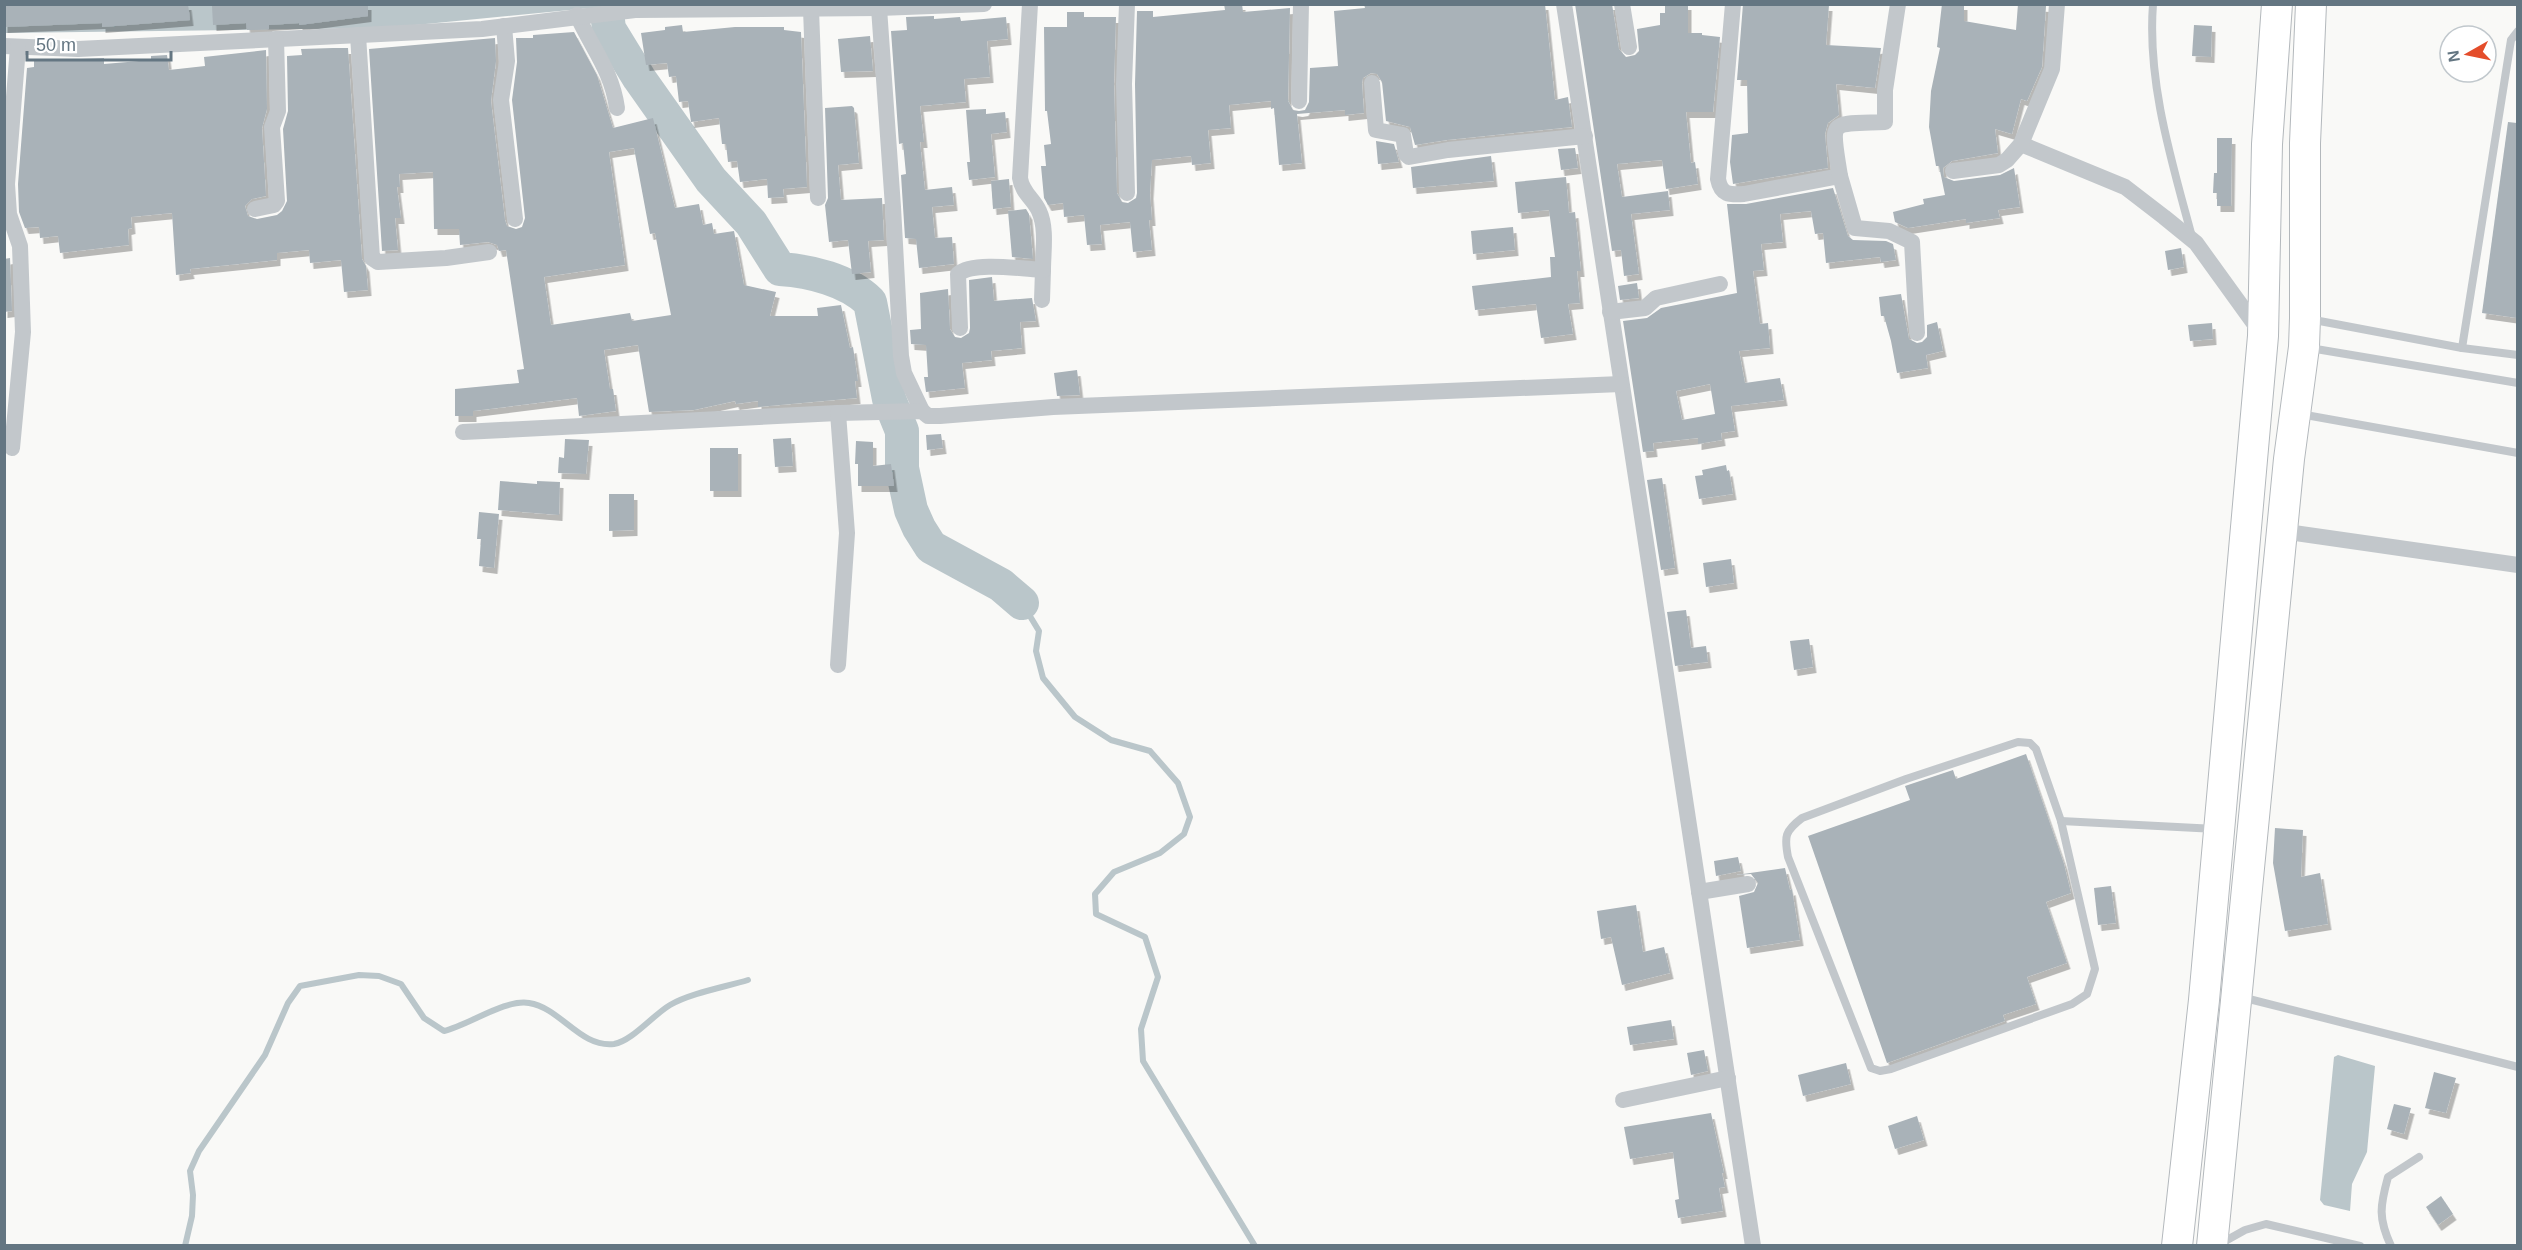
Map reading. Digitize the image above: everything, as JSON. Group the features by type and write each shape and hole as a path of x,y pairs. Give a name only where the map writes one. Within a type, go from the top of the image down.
{"highway":[{"path":"2177,1245 2219,829 2263,336 2267,144 2277,4"},
{"path":"2212,1245 2282,531 2305,333 2305,143 2312,4"}],"street":[{"path":"12,448 24,332 20,246 9,214 7,184 11,46 78,49 482,29 634,10 879,8 984,4"},
{"path":"1030,4 1020,178 1023,190 1038,209 1042,219 1042,300"},
{"path":"1126,193 1124,84 1127,4"},
{"path":"1299,101 1301,4"},
{"path":"1564,4 1753,1245"},
{"path":"1622,4 1629,47"},
{"path":"1733,4 1718,179 1720,188 1724,193 1730,195 1744,194 1840,176"},
{"path":"1898,4 1886,90 1885,122 1842,123 1836,128 1834,136 1840,176 1855,228 1889,231 1909,238 1912,242 1917,333"},
{"path":"1953,171 1999,165 2007,160 2021,144 2052,69 2057,4"},
{"path":"879,8 901,356 916,411"},
{"path":"812,9 818,198"},
{"path":"580,15 586,35 609,74 617,108"},
{"path":"504,26 507,61 501,100 515,219"},
{"path":"358,35 372,258 378,262 446,258 489,252"},
{"path":"255,209 274,205 277,201 272,127 278,111 276,39"},
{"path":"1372,82 1376,130 1403,135 1406,154 1409,157 1448,150 1585,136"},
{"path":"2021,144 2125,187 2193,240 2263,336"},
{"path":"960,328 957,284 958,274 964,269 975,267 1043,270"},
{"path":"1610,312 1645,308 1656,298 1720,284"},
{"path":"463,432 838,412 916,411 928,416 940,416 1065,407 1622,384"},
{"path":"838,412 847,533 838,665"},
{"path":"2282,531 2517,565"},
{"path":"1699,892 1748,884"},
{"path":"1623,1100 1728,1078"}],"lane":[{"path":"2153,4 2154,64 2159,99 2166,136 2193,240"},
{"path":"2462,348 2511,40 2517,31"},
{"path":"2305,333 2517,355"},
{"path":"2305,333 2517,383"},
{"path":"2295,413 2517,453"},
{"path":"2018,742 2030,743 2036,749 2061,821 2095,969 2087,994 2072,1004 1892,1069 1880,1071 1871,1068 1788,857 1785,840 1790,827 1802,818 1885,786 2018,742"},
{"path":"2061,821 2219,829"},
{"path":"2235,996 2517,1067"},
{"path":"2391,1245 2383,1228 2380,1205 2388,1177 2419,1157"},
{"path":"2218,1245 2245,1230 2266,1224 2360,1245"}],"shaded area":[{"path":"4,5 621,5 385,28 5,33"},
{"path":"2338,1055 2375,1066 2367,1152 2352,1184 2350,1211 2324,1205 2320,1200 2334,1057"}],"building":[{"path":"4,4 188,4 190,20 102,27 102,23 4,27"},
{"path":"368,4 368,16 299,25 299,23 269,25 269,29 247,30 246,23 213,25 212,6"},
{"path":"1224,4 1242,4 1243,12 1290,8 1288,101 1293,110 1299,111 1305,110 1309,102 1310,68 1338,66 1334,11 1365,8 1364,4 1545,4 1555,100 1568,97 1572,127 1415,145 1410,127 1386,121 1382,82 1377,74 1371,73 1363,78 1362,83 1364,113 1345,115 1345,110 1297,114 1302,163 1279,165 1274,108 1271,109 1271,101 1229,105 1231,128 1208,130 1211,163 1192,165 1191,156 1152,160 1150,193 1152,220 1149,220 1152,250 1133,252 1130,222 1100,225 1102,244 1087,245 1084,215 1064,217 1063,203 1048,205 1044,198 1041,166 1046,166 1044,145 1051,144 1047,111 1045,111 1044,27 1067,27 1067,12 1084,12 1084,17 1116,17 1114,84 1117,193 1122,202 1128,203 1136,198 1137,193 1135,84 1137,11 1153,11 1153,17 1225,10"},
{"path":"1575,4 1612,4 1619,49 1626,57 1635,55 1639,51 1637,29 1660,25 1660,13 1665,13 1665,4 1688,4 1688,33 1720,37 1713,112 1686,112 1691,163 1695,162 1698,184 1666,189 1662,160 1617,164 1622,197 1668,191 1670,210 1631,214 1639,274 1624,276 1621,250 1612,251"},
{"path":"1743,4 1829,5 1826,45 1881,48 1875,88 1836,84 1839,115 1828,123 1825,134 1828,168 1733,184 1730,162 1732,135 1748,133 1747,80 1737,80"},
{"path":"1942,4 1964,4 1964,21 2016,30 2018,4 2046,6 2042,67 2027,101 2021,99 2012,134 1995,129 1998,153 1952,161 1943,168 1944,177 1954,181 2000,175 2014,168 2020,207 1998,210 2000,218 1966,223 1966,219 1908,228 1895,222 1893,212 1924,204 1923,199 1945,195 1939,166 1936,166 1929,127 1931,91 1940,48 1937,47"},
{"path":"934,16 934,19 960,17 961,21 1006,17 1008,39 987,41 990,77 964,79 966,102 920,106 924,142 920,142 925,190 952,187 954,205 932,207 935,238 952,237 954,264 919,268 916,239 905,238 901,175 906,174 903,143 899,144 891,31 907,30 906,17"},
{"path":"682,25 683,32 735,27 784,27 784,30 801,32 807,187 783,189 784,197 768,198 767,179 740,182 737,161 728,162 726,144 722,144 719,118 691,122 688,101 679,102 676,76 669,77 667,63 646,65 641,33"},
{"path":"2194,25 2212,26 2211,57 2192,56"},
{"path":"574,32 597,75 613,128 653,118 675,208 699,204 703,225 712,223 714,234 734,231 744,285 776,292 770,316 818,316 817,308 841,305 850,348 853,347 858,381 855,381 857,398 758,407 758,401 736,404 735,401 694,410 649,412 638,345 604,350 616,411 579,416 577,398 473,411 473,416 455,416 455,389 519,383 517,370 524,369 506,250 499,251 497,245 488,242 460,245 459,229 434,229 433,172 399,174 400,187 397,187 401,218 395,218 398,250 382,251 369,49 495,38 496,61 491,101 505,220 507,226 516,229 522,227 525,218 512,100 517,62 516,38 533,38 533,35","holes":["634,148 650,234 655,233 671,315 632,321 630,313 551,325 544,277 625,265 609,152"]},
{"path":"870,36 873,71 841,72 838,39"},
{"path":"348,48 362,259 366,266 368,290 344,292 341,260 310,263 309,250 277,253 277,260 190,269 191,273 176,275 172,213 131,217 132,228 128,229 129,245 60,253 58,236 40,238 39,227 25,228 19,212 18,184 27,68 34,67 34,61 104,58 104,64 151,60 151,56 167,55 169,70 205,66 204,57 266,50 267,109 262,128 266,196 252,199 245,206 248,216 257,219 277,215 287,201 283,129 288,111 287,56 302,55 301,49"},
{"path":"852,106 859,163 838,165 841,200 882,198 884,240 868,241 871,272 852,274 848,240 829,242 825,205 828,198 825,108"},
{"path":"986,109 986,114 1005,112 1007,132 991,134 995,177 969,180 966,110"},
{"path":"2508,122 2517,123 2517,318 2482,313"},
{"path":"2217,138 2232,138 2231,206 2217,206 2217,193 2213,193 2214,173 2217,173"},
{"path":"1376,141 1394,144 1399,162 1378,164"},
{"path":"1575,148 1578,168 1561,170 1558,149"},
{"path":"1491,156 1494,181 1413,188 1411,167"},
{"path":"1566,177 1569,213 1575,212 1581,271 1577,271 1580,303 1568,304 1573,334 1541,338 1536,304 1475,310 1472,286 1551,277 1550,257 1555,257 1549,210 1518,213 1515,182"},
{"path":"1009,179 1011,207 993,209 991,181"},
{"path":"1833,188 1848,236 1853,240 1886,241 1893,244 1896,260 1881,262 1880,257 1826,263 1823,233 1815,234 1811,211 1780,214 1783,242 1761,244 1764,270 1753,271 1760,324 1768,323 1770,348 1739,351 1745,383 1780,378 1784,400 1731,406 1735,431 1721,433 1722,440 1698,444 1698,438 1653,443 1654,451 1643,452 1623,321 1647,318 1661,308 1737,293 1727,204 1746,204","holes":["1710,384 1715,414 1682,420 1676,391"]},
{"path":"1026,209 1029,214 1033,259 1012,257 1008,211"},
{"path":"1513,227 1515,250 1473,254 1471,231"},
{"path":"2181,248 2184,267 2168,270 2165,251"},
{"path":"10,258 12,311 4,312 4,259"},
{"path":"992,277 994,301 1032,298 1036,321 1020,322 1022,348 991,351 992,360 962,363 965,388 926,392 924,377 928,377 926,345 911,344 910,330 921,329 920,293 948,289 950,329 955,337 961,338 969,333 970,328 969,280"},
{"path":"1637,283 1639,298 1620,300 1618,286"},
{"path":"1901,294 1909,339 1917,343 1922,342 1927,337 1927,325 1937,322 1943,351 1926,355 1928,368 1897,373 1884,316 1881,316 1879,297"},
{"path":"2212,323 2213,339 2190,341 2188,325"},
{"path":"1077,370 1080,395 1057,396 1054,373"},
{"path":"941,434 943,448 927,450 926,435"},
{"path":"791,438 793,466 775,467 773,439"},
{"path":"565,439 589,440 586,474 558,473 559,457 564,458"},
{"path":"856,441 873,442 873,466 891,464 894,486 858,486 858,464 855,464"},
{"path":"710,448 738,448 738,491 710,491"},
{"path":"1726,465 1733,494 1699,499 1695,476 1703,475 1702,470"},
{"path":"1662,478 1675,568 1661,570 1647,480"},
{"path":"500,481 537,484 537,481 560,482 559,515 498,510"},
{"path":"609,494 634,494 634,530 609,531"},
{"path":"479,512 499,514 494,568 479,566 481,539 477,539"},
{"path":"1731,559 1734,583 1706,587 1703,563"},
{"path":"1686,610 1691,648 1706,646 1708,662 1675,666 1667,612"},
{"path":"1809,639 1813,667 1794,670 1790,641"},
{"path":"2026,754 2064,864 2071,893 2046,902 2067,963 2027,977 2036,1004 2003,1015 2005,1021 1887,1063 1808,836 1910,800 1905,786 1953,770 1956,779"},
{"path":"2275,828 2303,830 2301,877 2320,873 2328,924 2285,931 2273,863"},
{"path":"1738,857 1741,871 1716,876 1714,861"},
{"path":"1785,868 1790,890 1792,889 1800,940 1747,948 1739,896 1754,892 1758,883 1751,874 1736,875"},
{"path":"2111,886 2116,923 2098,925 2094,888"},
{"path":"1636,905 1643,952 1664,947 1670,973 1622,985 1611,937 1601,939 1597,911"},
{"path":"1671,1020 1674,1039 1630,1045 1627,1027"},
{"path":"1704,1050 1708,1071 1691,1075 1687,1053"},
{"path":"1846,1063 1851,1084 1803,1096 1798,1075"},
{"path":"2434,1072 2456,1078 2446,1113 2425,1108"},
{"path":"2394,1104 2411,1108 2404,1134 2387,1129"},
{"path":"1711,1113 1724,1173 1722,1173 1725,1187 1719,1188 1723,1211 1678,1218 1675,1200 1679,1199 1673,1152 1630,1159 1624,1127"},
{"path":"1917,1116 1924,1140 1895,1149 1888,1126"},
{"path":"2441,1196 2453,1214 2438,1225 2426,1207"}],"waterway":[{"path":"606,4 609,29 639,78 711,180 751,223 780,269 804,272 840,282 870,302 889,399 902,431 902,468 911,510 919,528 931,547 1001,585 1022,603"},
{"path":"1022,603 1039,631 1036,651 1043,678 1075,717 1111,740 1150,751 1178,783 1190,817 1184,834 1160,853 1114,872 1095,894 1096,914 1145,937 1158,977 1141,1029 1143,1061 1255,1246"},
{"path":"185,1246 192,1216 193,1195 190,1171 199,1151 265,1055 288,1003 300,986 359,975 379,976 401,984 424,1018 444,1031 509,1005 529,1003 551,1012 591,1040 602,1044 614,1044 628,1038 663,1009 678,1001 748,980"}]}
